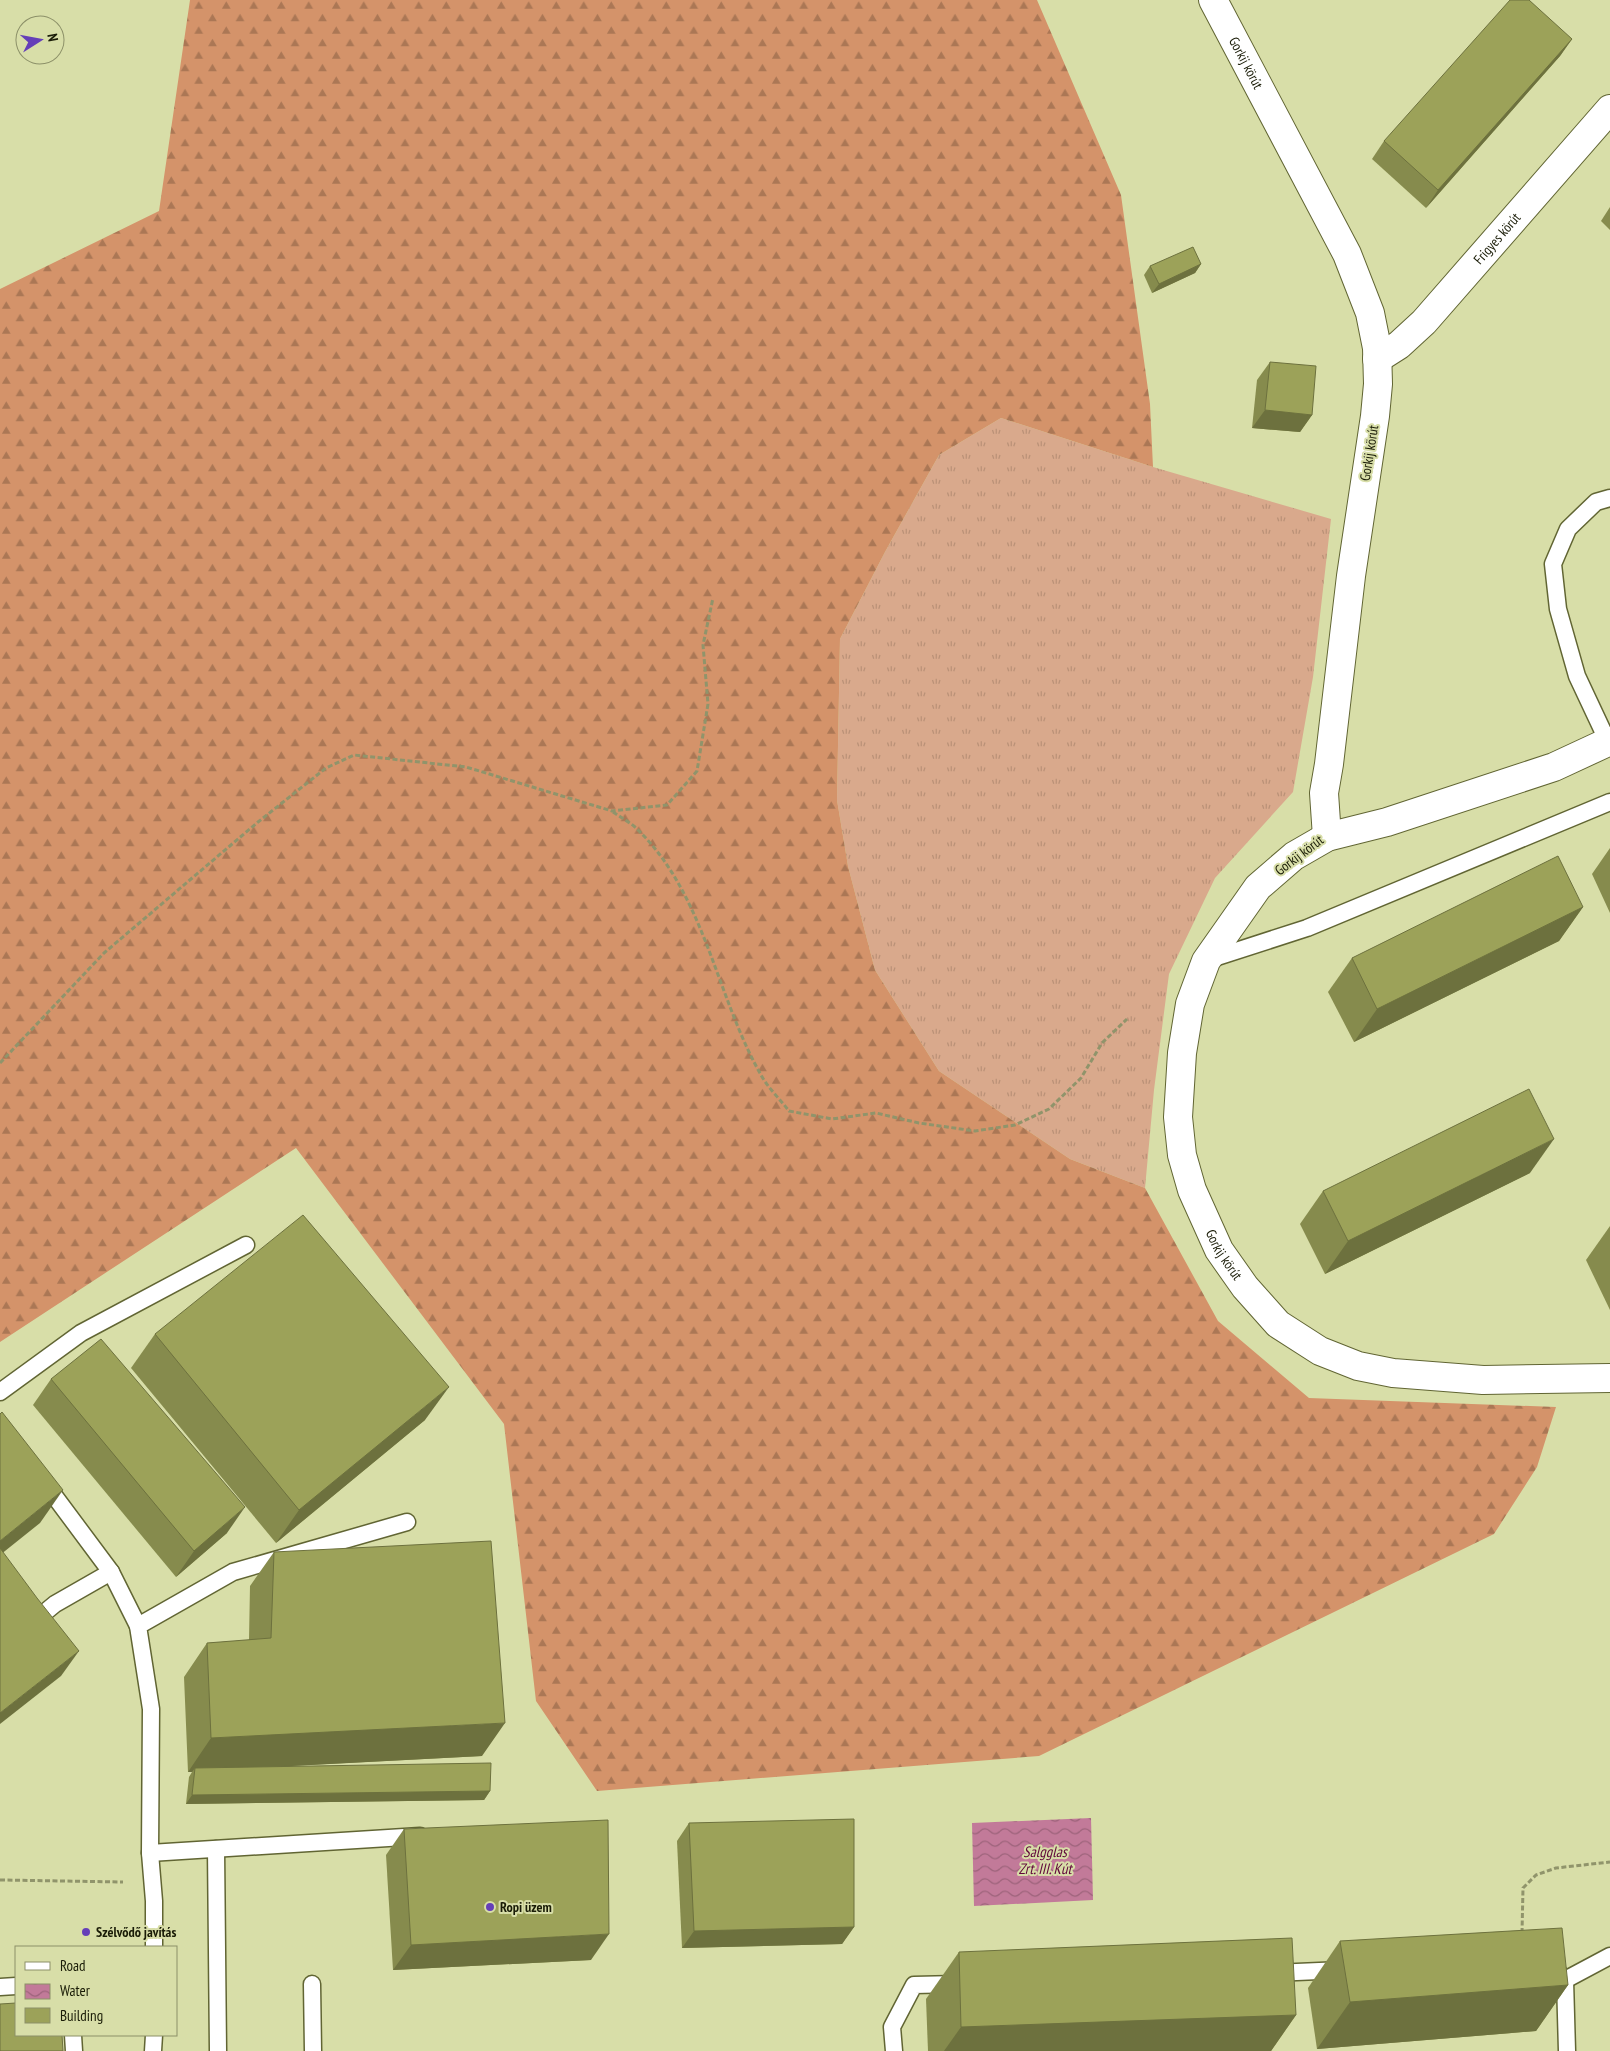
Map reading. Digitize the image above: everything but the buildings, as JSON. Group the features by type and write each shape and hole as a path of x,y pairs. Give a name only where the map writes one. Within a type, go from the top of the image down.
{"street":[{"name":"Gorkij körút","path":"1213,0 1347,254 1370,313 1377,359 1378,384 1351,576 1324,793 1327,837 1294,856 1258,887 1206,961 1190,1004 1182,1053 1178,1117 1182,1155 1192,1190 1219,1250 1246,1287 1278,1324 1320,1351 1358,1366 1393,1373 1483,1380 1610,1378"},
{"name":"Frigyes körút","path":"1377,359 1399,345 1424,322 1610,109"},
{"path":"1327,837 1387,822 1554,767 1609,742"}],"lane":[{"path":"1609,742 1577,676 1558,609 1553,564 1568,529 1596,502 1610,498"},
{"path":"1206,961 1307,928 1610,802"},
{"path":"0,1392 81,1332 246,1245"},
{"path":"35,1470 111,1572 138,1626 151,1709 150,1853 154,1901 154,1946"},
{"path":"138,1626 233,1572 407,1522"},
{"path":"38,1618 55,1604 111,1572"},
{"path":"150,1853 434,1836"},
{"path":"216,1849 218,2051"},
{"path":"1565,1980 1610,1956"},
{"path":"1522,1964 1550,1963 1565,1980 1567,2051"},
{"path":"1263,1973 1362,1969"},
{"path":"894,2051 892,2028 914,1985 974,1983"},
{"path":"312,1984 313,2051"},
{"path":"0,1987 15,1986"},
{"path":"73,2036 74,2051"},
{"path":"153,2051 154,2036"}],"path":[{"path":"612,811 667,805 697,772 708,704 703,644 713,598"},
{"path":"0,1063 104,953 258,822 326,768 354,755 466,767 612,811 634,826 657,852 677,883 704,934 738,1027 762,1077 789,1111 832,1119 876,1113 920,1123 975,1131 1015,1125 1049,1110 1081,1078 1102,1043 1127,1020"},
{"path":"1522,1964 1523,1888 1536,1875 1556,1868 1610,1862"}],"green space":[{"path":"190,0 1037,0 1121,195 1150,404 1153,467 1001,418 939,455 885,552 840,639 837,800 848,866 875,970 939,1071 1070,1159 1145,1188 1218,1321 1309,1398 1556,1407 1537,1467 1494,1534 1039,1756 597,1791 536,1701 504,1424 296,1148 0,1342 0,289 159,211"},
{"path":"1001,418 1153,467 1331,519 1313,677 1293,792 1215,878 1169,974 1154,1090 1145,1188 1070,1159 939,1071 875,970 848,866 837,800 840,639 885,552 939,455"}],"water":[{"name":"Salgglas Zrt. III. Kút","path":"1091,1818 1093,1900 974,1906 972,1823"}],"place":[{"name":"Ropi üzem","path":"490,1907"},
{"name":"Szélvődő javítás","path":"86,1932"}]}
